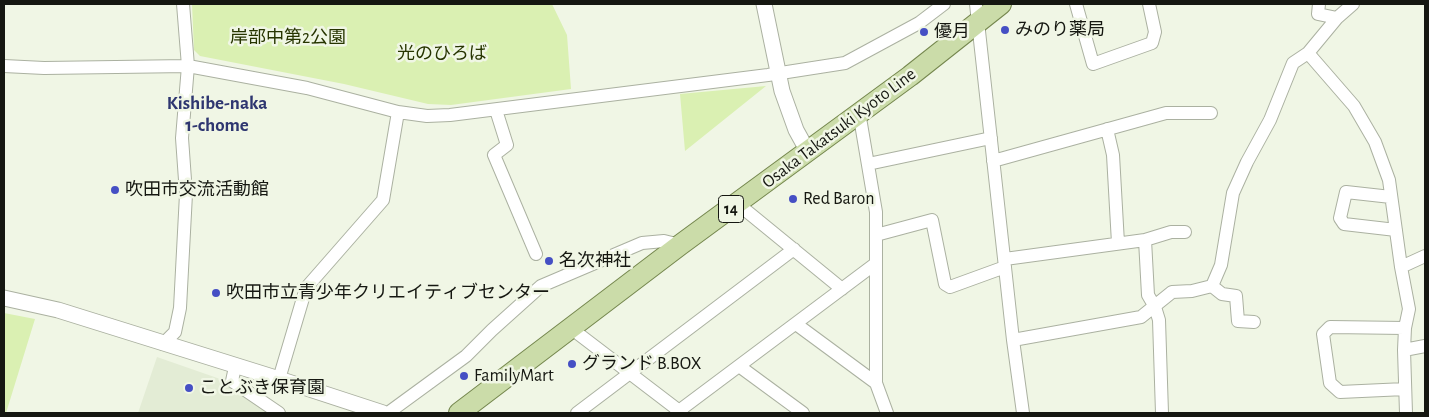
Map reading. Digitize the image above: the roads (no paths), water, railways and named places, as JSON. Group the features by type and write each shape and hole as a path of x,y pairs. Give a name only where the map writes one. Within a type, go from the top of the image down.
{"main road":[{"name":"Osaka Takatsuki Kyoto Line","path":"459,413 807,150 910,76 977,12 1001,4"}],"street":[{"path":"163,344 175,332 180,308 186,194 182,138 188,66 183,4"},
{"path":"764,4 778,74 796,130 807,150"},
{"path":"4,66 44,68 188,66 306,88 398,112 427,116 496,110 778,74 845,63 919,23 944,4"},
{"path":"1076,4 1093,64 1152,43 1155,32 1149,4"},
{"path":"1319,4 1318,14 1337,18"},
{"path":"1212,286 1221,265 1233,193 1246,162 1270,120 1294,63 1308,53 1337,18 1353,4"},
{"path":"977,12 1013,340 1023,413"},
{"path":"1308,53 1354,106 1375,142 1389,180 1409,309 1405,328 1404,350 1406,413"},
{"path":"496,110 507,145 494,155 536,254"},
{"path":"279,379 306,288 383,200 398,112"},
{"path":"858,112 876,212 876,383 887,413"},
{"path":"993,161 1166,113 1211,113"},
{"path":"1107,129 1113,155 1118,243"},
{"path":"868,164 991,138"},
{"path":"1391,197 1346,192 1340,218 1344,224 1396,230"},
{"path":"738,204 842,289"},
{"path":"876,235 932,220 945,284 950,287 1005,263 1145,240 1171,232 1185,232"},
{"path":"1145,240 1148,295 1155,307 1159,320 1162,413"},
{"path":"388,413 466,356 541,286 642,243 664,241 680,245"},
{"path":"577,413 794,249"},
{"path":"1401,266 1425,256"},
{"path":"572,329 679,412 875,264"},
{"path":"1013,340 1141,317 1172,292 1192,291 1212,286"},
{"path":"1212,286 1222,294 1236,296 1238,322 1254,322"},
{"path":"4,298 58,310 383,413"},
{"path":"796,324 876,383"},
{"path":"1405,328 1330,328 1323,334 1330,384 1340,392 1405,389"},
{"path":"1404,350 1425,346"},
{"path":"236,366 232,381 279,413"},
{"path":"739,366 804,413"}],"place":[{"name":"みのり薬局","path":"1005,30"},
{"name":"優月","path":"924,32"},
{"name":"吹田市交流活動館","path":"115,190"},
{"name":"Red Baron","path":"793,199"},
{"name":"名次神社","path":"549,261"},
{"name":"吹田市立青少年クリエイティブセンター","path":"216,293"},
{"name":"グランド B.BOX","path":"572,364"},
{"name":"FamilyMart","path":"464,376"},
{"name":"ことぶき保育園","path":"189,388"}],"district":[{"name":"Kishibe-naka 1-chome","path":"217,114"}],"park label":[{"name":"岸部中第2公園","path":"288,38"},
{"name":"光のひろば","path":"442,54"}]}
